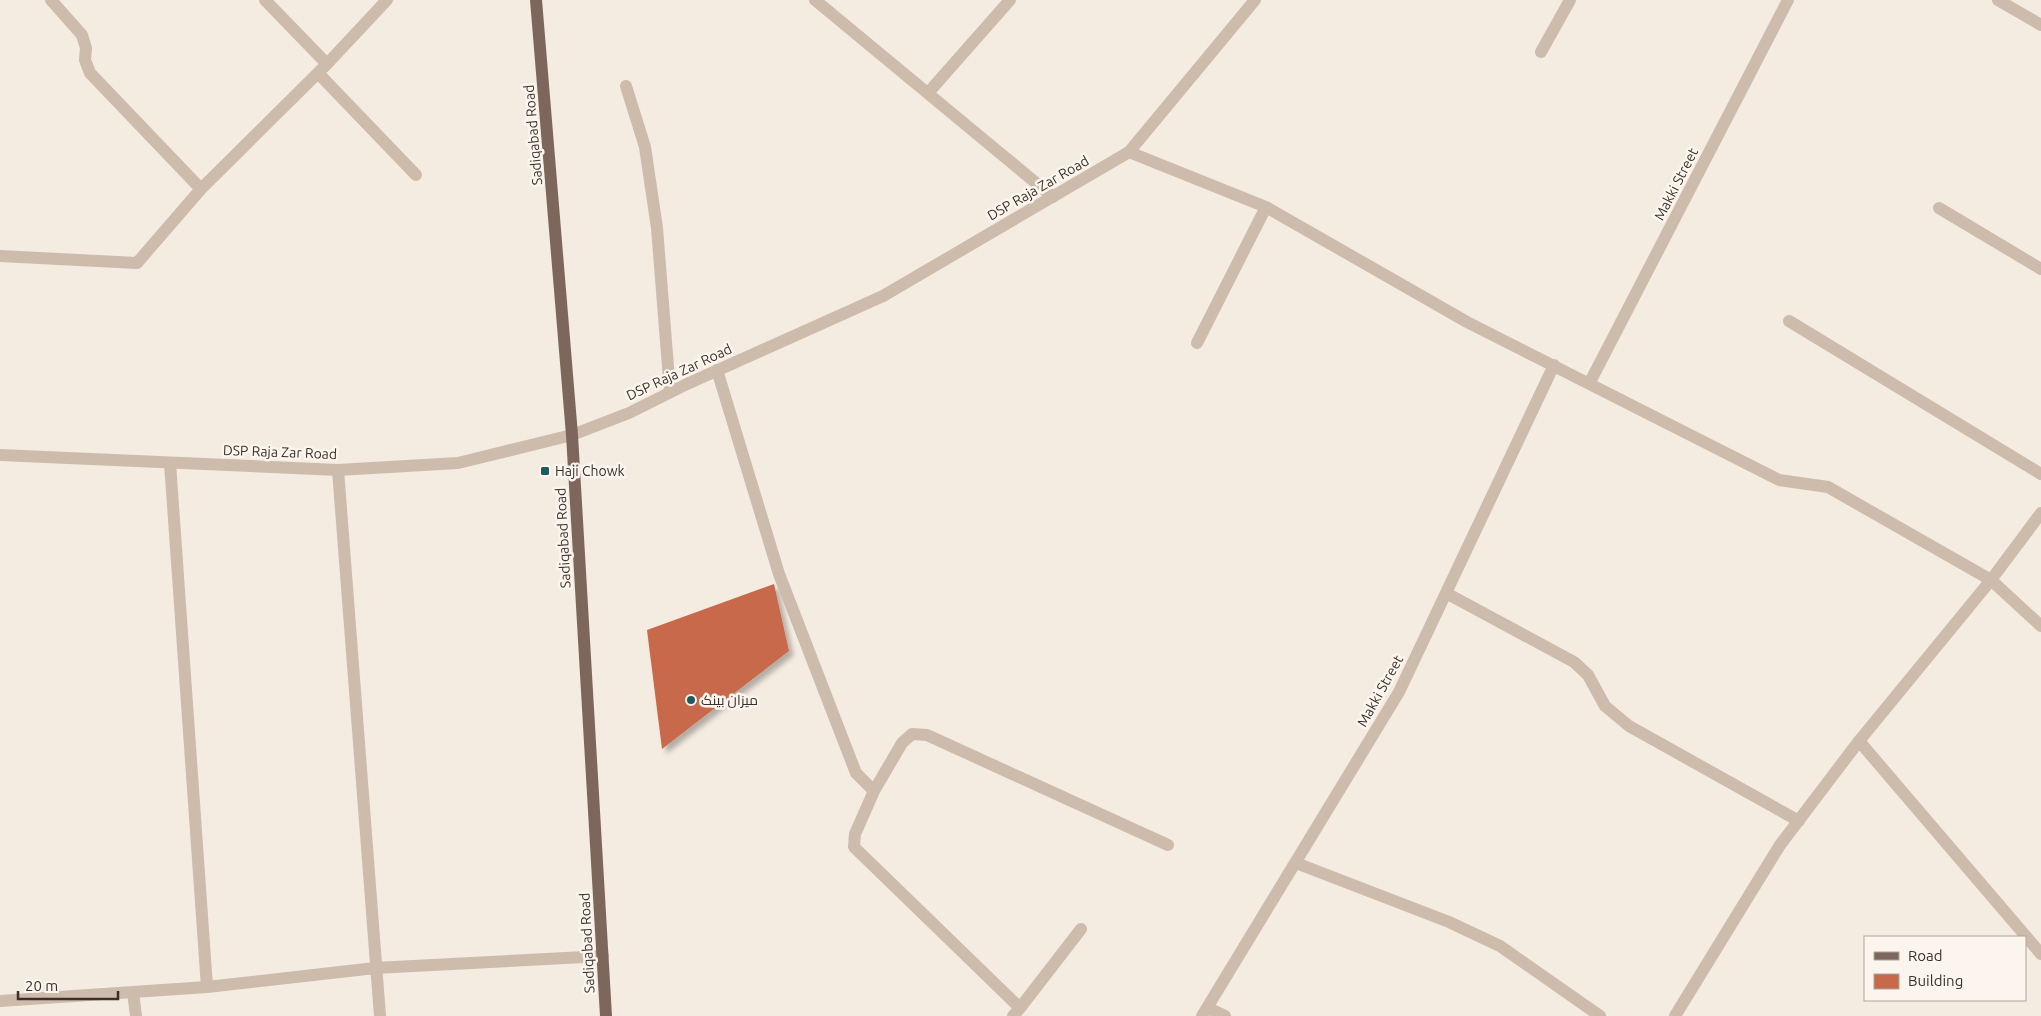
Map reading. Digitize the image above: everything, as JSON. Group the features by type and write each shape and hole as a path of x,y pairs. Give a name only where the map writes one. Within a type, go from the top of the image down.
{"main road":[{"name":"Sadiqabad Road","path":"536,0 572,435 606,1016"}],"street":[{"path":"51,0 82,35 86,48 85,60 90,73 201,189"},
{"path":"265,0 322,69 416,175"},
{"path":"0,256 137,263 201,189 322,69 387,0"},
{"path":"815,0 1053,197"},
{"path":"928,93 1010,0"},
{"name":"DSP Raja Zar Road","path":"0,455 338,470 458,463 572,435 629,413 670,392 882,296 1129,152 1255,0"},
{"path":"1541,52 1570,0"},
{"name":"Makki Street","path":"1590,382 1788,0"},
{"path":"1998,0 2041,25"},
{"path":"626,86 645,147 648,165 657,228 670,392"},
{"path":"1129,152 1266,207 1467,322 1590,382 1779,480 1828,486 1990,580 2041,626"},
{"path":"1197,343 1266,207"},
{"path":"1938,208 2041,269"},
{"path":"1790,321 2041,474"},
{"name":"Makki Street","path":"1205,1012 1399,692 1554,365"},
{"path":"718,370 783,583 856,773 874,791"},
{"path":"170,463 206,986"},
{"path":"338,470 380,1016"},
{"path":"1675,1016 1780,845 1859,741 1990,580 2041,513"},
{"path":"1446,593 1574,662 1588,675 1605,706 1629,726 1799,821"},
{"path":"1081,929 1017,1012 854,847 855,834 874,791 902,743 912,734 927,735 1168,845"},
{"path":"1859,741 2026,936"},
{"path":"1296,863 1449,922 1500,946 1600,1016"},
{"path":"2026,936 2041,954"},
{"path":"0,1001 206,986 376,968 602,956"},
{"path":"133,992 136,1016"},
{"path":"1205,1012 1225,1016"}],"building":[{"name":"میزان بینک","path":"774,584 789,651 662,749 647,630"}],"place":[{"name":"Haji Chowk","path":"545,471"},
{"name":"میزان بینک","path":"691,700"}]}
